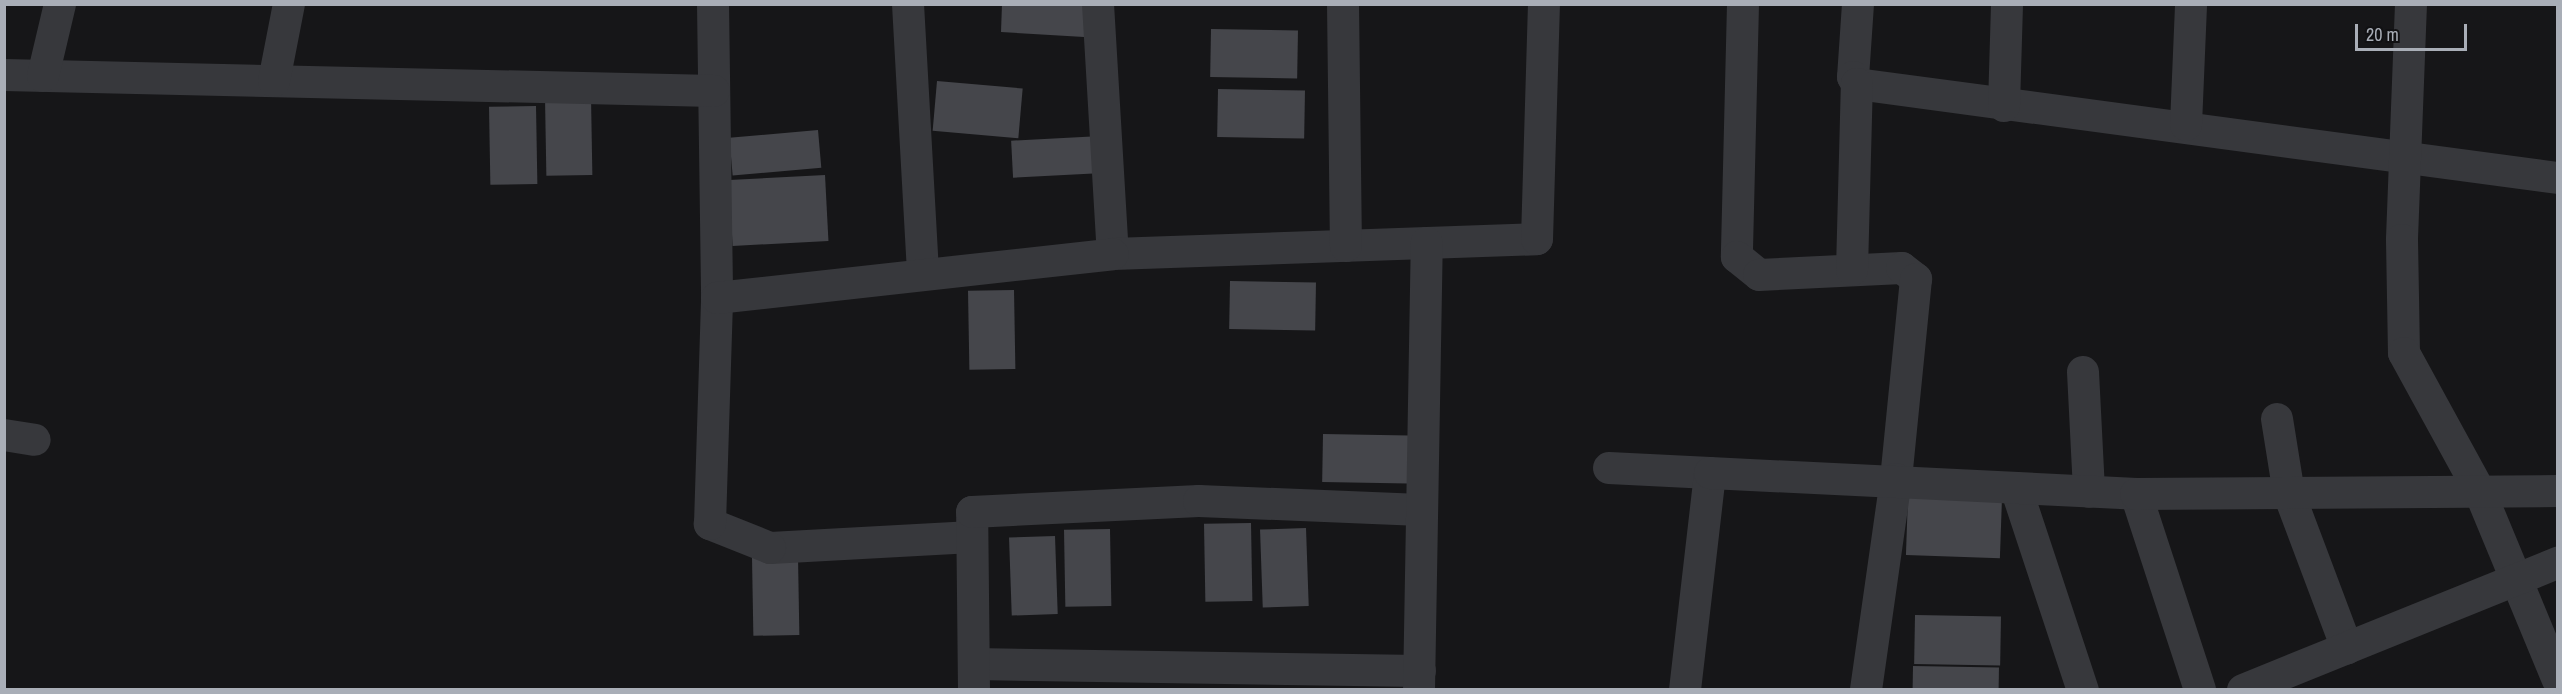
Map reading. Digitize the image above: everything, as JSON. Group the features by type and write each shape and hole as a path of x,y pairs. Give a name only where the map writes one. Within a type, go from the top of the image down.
{"street":[{"path":"43,76 60,4"},
{"path":"274,81 289,4"},
{"path":"713,4 717,298 710,524 770,548 972,537"},
{"path":"908,4 923,275"},
{"path":"1098,4 1113,254"},
{"path":"1343,4 1346,246"},
{"path":"717,298 1113,254 1537,239 1544,4"},
{"path":"1743,4 1737,257 1759,275 1902,268 1916,279 1896,478 1866,690"},
{"path":"1852,270 1857,84 1852,77 1858,4"},
{"path":"2004,106 2007,4"},
{"path":"2186,125 2191,4"},
{"path":"2411,4 2404,353 2480,492 2558,680"},
{"path":"4,75 714,91"},
{"path":"1857,84 2004,106 2186,125 2407,160 2558,178"},
{"path":"1420,510 1198,501 972,512 974,677 1419,680 1420,510 1427,243"},
{"path":"2083,372 2090,492"},
{"path":"2277,419 2289,494 2347,648"},
{"path":"4,435 35,440"},
{"path":"1609,468 1896,478 2016,488 2136,494 2558,491"},
{"path":"1685,690 1710,473"},
{"path":"2016,488 2083,690"},
{"path":"2136,494 2200,690"},
{"path":"2243,690 2558,563"}],"building":[{"path":"1002,4 1087,4 1084,37 1001,32"},
{"path":"1211,29 1298,31 1297,79 1210,77"},
{"path":"937,81 1023,88 1018,138 933,131"},
{"path":"1218,89 1305,91 1304,139 1217,137"},
{"path":"591,97 592,175 546,176 545,98"},
{"path":"536,106 537,184 490,185 489,107"},
{"path":"818,130 821,168 733,176 729,138"},
{"path":"1101,136 1103,173 1013,178 1011,141"},
{"path":"825,175 828,241 733,246 729,180"},
{"path":"1230,281 1316,283 1315,330 1229,329"},
{"path":"1014,290 1015,369 969,370 968,291"},
{"path":"1323,434 1409,436 1408,483 1322,482"},
{"path":"1908,496 2002,499 2000,558 1906,555"},
{"path":"1251,523 1252,601 1205,602 1204,524"},
{"path":"1306,528 1309,606 1263,608 1260,530"},
{"path":"1110,529 1111,606 1065,607 1064,530"},
{"path":"1055,536 1058,614 1012,616 1009,538"},
{"path":"798,557 799,635 753,636 752,558"},
{"path":"1915,615 2001,617 2000,665 1914,664"},
{"path":"1913,666 1999,668 1999,690 1913,690"}]}
